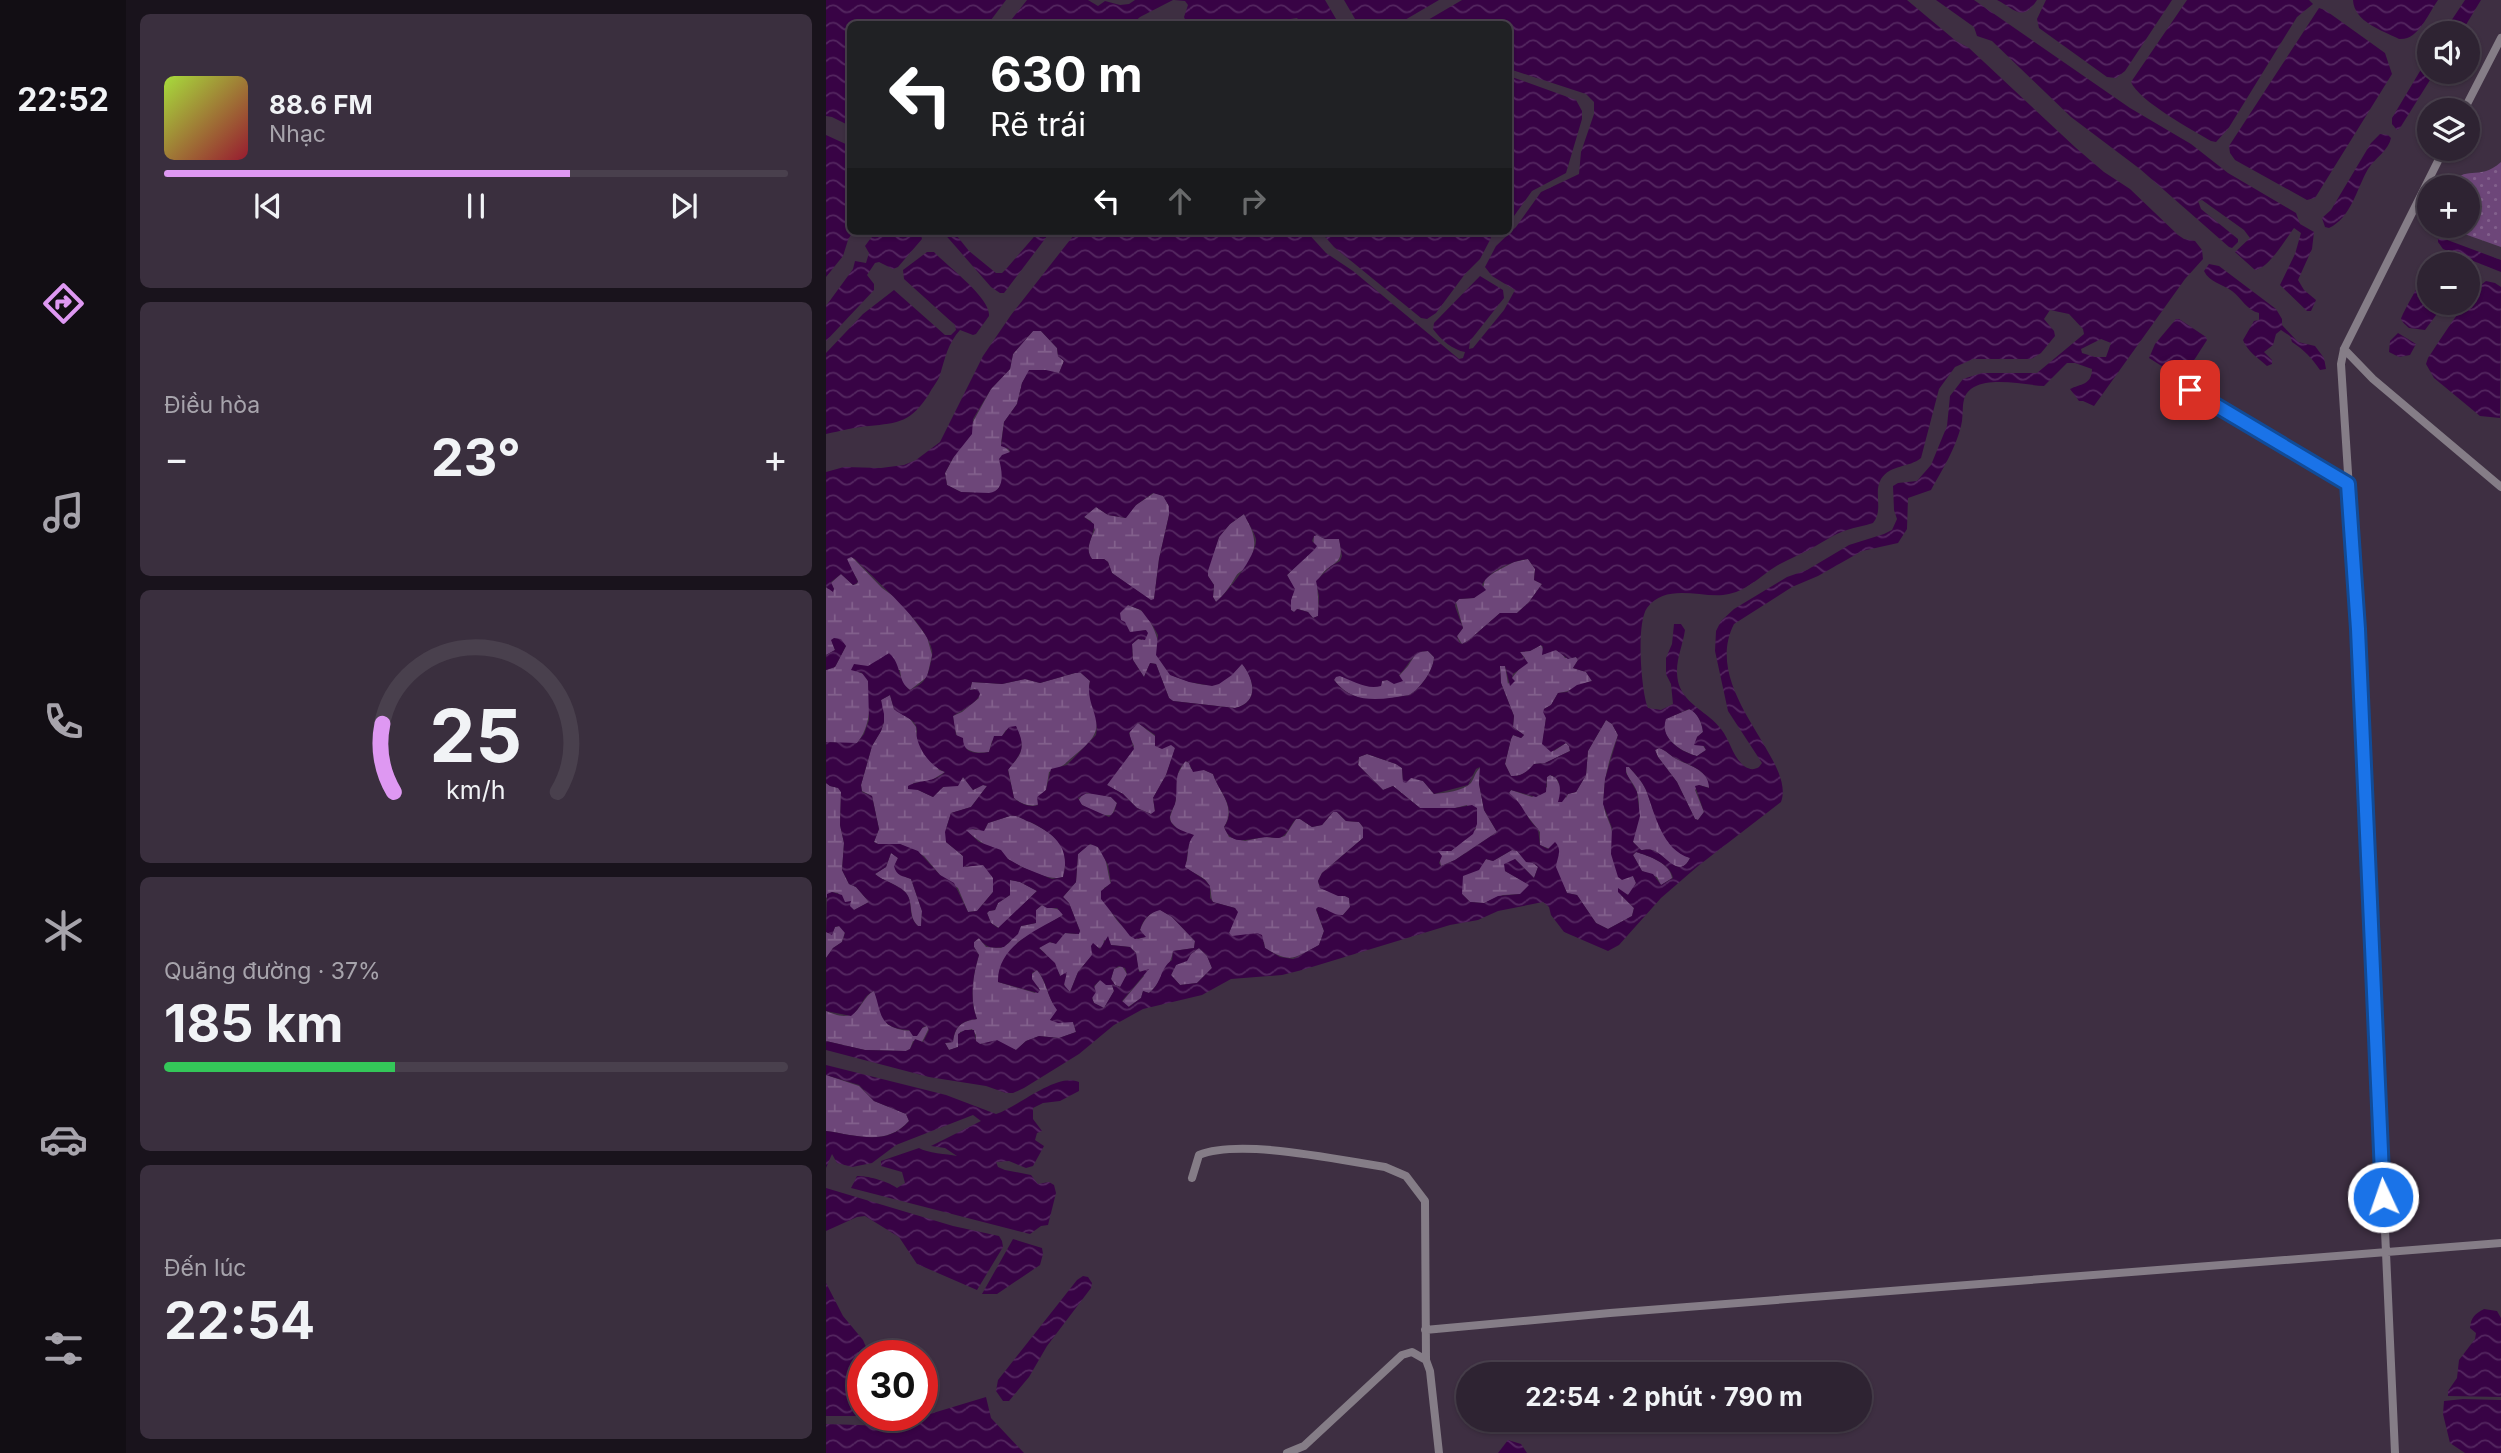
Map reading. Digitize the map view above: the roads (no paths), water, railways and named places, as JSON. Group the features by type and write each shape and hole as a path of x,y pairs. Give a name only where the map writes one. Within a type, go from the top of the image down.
{"street":[{"path":"2470,98 2501,38"},
{"path":"2395,1453 2359,642 2341,364 2344,349 2438,161"},
{"path":"2344,349 2373,379 2501,487"},
{"path":"2190,390 2348,484"},
{"path":"1192,1178 1199,1155 1209,1150 1249,1148 1385,1167 1406,1176 1425,1201 1427,1229 1424,1330 1440,1453"},
{"path":"1424,1330 1610,1312 2501,1243"},
{"path":"1287,1453 1304,1446 1402,1355 1412,1352 1426,1360"}],"water":[{"path":"826,0 1006,0 990,21 847,21 847,124 826,116"},
{"path":"1027,0 1088,0 1098,6 1105,1 1120,5 1135,0 1173,0 1135,21 1010,21"},
{"path":"1174,0 1325,0 1337,21 1300,21 1297,18 1278,21 1186,21 1184,17 1188,5 1185,1"},
{"path":"1344,0 1439,0 1403,21 1356,21"},
{"path":"1462,0 1907,0 1956,41 1969,48 2076,148 2104,172 2130,189 2178,235 2195,241 2202,250 2203,259 2185,279 2094,406 2079,401 2070,389 2085,383 2090,378 2092,369 2075,363 2067,363 2044,386 1990,382 1974,387 1966,394 1957,439 1931,490 1908,498 1907,529 1898,543 1862,551 1818,576 1792,587 1734,624 1727,649 1729,674 1738,699 1776,766 1782,785 1781,802 1661,898 1619,945 1608,951 1564,932 1543,902 1498,911 1478,920 1450,925 1302,970 1282,975 1231,979 1202,995 1143,1009 1114,1025 1079,1054 1013,1093 929,1077 826,1050 826,1041 865,1050 906,1051 915,1039 923,1042 929,1030 927,1026 923,1027 917,1036 913,1036 909,1030 886,1023 880,1013 874,991 851,1016 826,1011 826,958 833,948 842,942 845,933 839,926 835,927 832,935 826,932 827,894 832,892 842,895 845,902 851,901 850,906 854,910 869,902 856,887 849,884 842,870 844,843 840,825 841,792 826,783 826,742 857,743 864,734 869,720 868,681 862,673 851,670 854,664 868,666 889,653 896,662 903,682 910,690 926,678 932,650 928,639 911,615 855,559 847,559 858,582 856,584 853,585 841,574 831,582 833,592 826,587 826,472 844,467 881,468 904,465 916,460 940,442 983,356 1011,315 1074,235 1310,235 1326,253 1353,271 1459,359 1463,358 1465,352 1443,341 1433,329 1434,323 1480,276 1503,290 1504,298 1470,341 1469,349 1473,348 1504,310 1515,290 1492,276 1485,267 1496,246 1508,235 1512,235 1512,231 1541,192 1579,174 1581,152 1594,114 1594,102 1586,94 1512,70 1512,21 1426,21","holes":["2050,310 2069,314 2083,329 2084,334 2037,373 1982,373 1963,379 1950,396 1947,426 1931,465 1917,481 1893,486 1897,519 1892,530 1849,545 1807,570 1787,577 1734,609 1721,621 1716,631 1715,651 1728,711 1762,763 1759,767 1752,769 1744,766 1721,729 1682,692 1677,677 1685,630 1681,624 1674,624 1672,644 1666,658 1666,674 1671,684 1673,704 1661,710 1648,708 1642,673 1641,642 1644,616 1655,600 1675,593 1719,595 1736,592 1832,536 1873,523 1878,513 1881,479 1895,468 1921,458 1939,389 1955,367 1973,359 2031,359 2041,353 2055,336 2044,319","1033,331 1041,331 1057,348 1058,356 1064,361 1059,373 1029,370 1022,383 1017,404 1004,422 1001,446 1010,452 999,459 1002,480 998,489 989,493 961,492 947,485 945,473 972,434 973,419 991,389 1010,369 1013,354","2101,339 2111,343 2106,357 2082,353 2081,349","1153,493 1163,496 1169,506 1154,599 1151,600 1112,573 1104,559 1092,559 1089,546 1094,524 1084,517 1096,507 1108,515 1126,518 1136,505","1244,514 1254,533 1255,546 1234,582 1216,602 1213,597 1214,585 1208,571 1219,537 1230,524","1317,535 1325,539 1339,539 1342,556 1340,561 1316,581 1319,596 1318,616 1313,618 1308,612 1291,610 1295,589 1287,575 1317,546 1312,541","1528,559 1535,569 1534,580 1542,584 1517,613 1500,613 1469,640 1462,644 1459,642 1457,636 1463,628 1456,602 1459,599 1474,598 1486,590 1482,585 1490,575 1515,562","1128,605 1141,610 1158,635 1156,655 1170,675 1189,682 1212,686 1219,684 1242,664 1252,683 1248,701 1235,708 1173,701 1169,698 1156,664 1150,663 1144,677 1133,660 1132,644 1138,639 1145,640 1148,633 1146,630 1130,632 1121,620 1120,613","1541,645 1542,655 1556,650 1568,659 1576,657 1578,660 1573,668 1586,672 1592,681 1558,693 1543,712 1546,718 1542,744 1551,752 1566,743 1570,751 1545,763 1534,764 1518,776 1511,776 1505,764 1511,739 1513,735 1521,738 1524,735 1513,727 1514,716 1501,683 1500,666 1505,666 1510,686 1515,681 1513,674 1528,663 1520,652 1530,651","1428,651 1434,657 1432,668 1426,679 1409,695 1368,699 1349,694 1334,680 1340,676 1371,687 1381,686 1382,681 1387,680 1394,684 1403,681 1399,675 1418,653","1075,673 1081,673 1090,681 1089,695 1096,721 1096,735 1067,765 1051,769 1046,790 1037,797 1038,805 1026,805 1014,798 1008,770 1022,746 1016,726 1009,727 1002,736 994,736 989,752 971,752 965,747 963,738 956,735 953,716 972,704 980,694 978,689 970,690 972,682 1002,684 1025,679 1040,683","890,695 894,709 917,728 924,754 931,763 945,772 936,778 908,786 908,789 933,797 943,787 958,786 963,777 973,790 987,786 971,807 951,813 945,832 946,842 963,856 963,867 983,865 993,878 993,892 977,911 968,912 954,883 940,875 918,851 900,844 874,842 879,829 872,796 862,792 861,785 872,746 884,722 881,700","1689,709 1699,719 1703,732 1694,745 1704,746 1706,750 1697,756 1691,754 1678,748 1666,732 1666,719","1606,720 1612,724 1618,735 1605,779 1603,804 1612,828 1611,854 1618,877 1622,880 1633,876 1636,883 1628,895 1618,888 1618,892 1634,908 1632,916 1608,929 1596,923 1577,895 1567,893 1556,867 1559,851 1557,845 1555,842 1548,849 1540,845 1538,829 1509,793 1511,790 1536,797 1546,792 1547,777 1550,775 1559,782 1558,802 1562,802 1568,794 1576,792 1586,775 1588,751","1138,723 1155,735 1155,746 1162,749 1171,745 1175,748 1166,775 1153,798 1155,811 1151,814 1137,808 1123,794 1107,785 1134,749 1129,733","1655,750 1663,750 1705,776 1709,788 1695,786 1704,812 1698,820 1695,819 1677,782","1367,754 1396,764 1402,768 1403,782 1406,783 1411,778 1423,781 1434,794 1468,785 1476,769 1480,767 1479,784 1484,810 1497,832 1455,860 1441,866 1439,863 1442,856 1438,851 1451,851 1473,834 1477,824 1477,808 1472,805 1420,808 1393,786 1383,790 1358,765 1359,757","1186,761 1193,772 1204,770 1213,774 1228,806 1228,820 1224,827 1227,834 1236,840 1279,838 1296,819 1312,827 1322,825 1333,812 1337,812 1346,821 1359,822 1363,827 1363,838 1322,873 1318,881 1320,888 1349,898 1350,907 1343,915 1318,907 1316,909 1324,931 1319,945 1293,959 1280,957 1265,948 1262,935 1257,933 1232,936 1229,933 1238,912 1235,908 1213,902 1210,898 1210,886 1185,867 1194,835 1177,828 1170,820 1179,771","1626,767 1629,767 1644,787 1666,839 1680,854 1690,858 1686,864 1676,866 1657,852 1641,850 1633,842 1640,816 1637,792 1626,773","1087,793 1111,797 1117,803 1109,817 1082,805 1078,798","1010,816 1030,822 1059,843 1065,858 1063,877 1052,879 1022,867 1008,859 1001,850 979,842 966,830 984,831 988,823","1090,844 1098,847 1108,865 1111,883 1101,891 1101,899 1130,936 1135,939 1146,937 1140,930 1143,923 1147,917 1160,910 1172,917 1195,941 1194,948 1173,951 1172,960 1165,967 1157,984 1149,993 1143,991 1141,998 1129,1007 1122,1001 1149,969 1139,972 1136,953 1130,947 1111,945 1108,936 1100,949 1093,943 1092,955 1078,972 1070,992 1064,985 1067,972 1060,976 1055,963 1039,948 1050,942 1056,944 1065,933 1079,934 1069,903 1063,897 1076,882 1078,854","1512,850 1517,851 1526,862 1538,867 1534,878 1515,859 1504,864 1505,871 1529,885 1520,894 1498,896 1484,903 1470,902 1462,894 1463,876 1479,870 1486,859 1493,861","1636,852 1668,868 1673,878 1661,885 1653,874 1642,871 1633,855","891,853 898,858 894,866 896,872 911,879 922,911 921,926 914,922 909,899 904,891 875,874 886,867","1010,880 1037,891 998,928 991,923 987,913 995,910 998,903 1010,895","1042,905 1057,908 1063,915 1031,933 1011,949 999,969 998,982 1038,993 1040,990 1032,979 1032,973 1037,970 1057,1010 1050,1020 1058,1023 1073,1022 1076,1032 1059,1038 1039,1036 1026,1041 1016,1050 997,1040 980,1044 976,1041 974,1030 965,1030 958,1034 958,1047 949,1050 945,1043 953,1042 960,1025 977,1019 973,987 979,955 974,942 979,938 989,947 1004,947 1018,934 1021,926 1036,923 1036,910","1199,948 1207,956 1212,968 1197,983 1180,985 1171,975 1176,965 1187,961","1119,966 1125,968 1127,974 1120,987 1111,979 1114,969","1100,980 1106,985 1112,985 1114,991 1104,1008 1094,1003 1092,998 1096,992 1094,986"]},
{"path":"1936,0 1974,0 2130,108 2191,144 2228,173 2296,213 2300,224 2314,232 2312,249 2298,280 2304,290 2316,300 2311,311 2307,311 2280,285 2295,254 2301,233 2294,228 2271,259 2255,270 2235,252 2250,238 2244,230 2202,200 2198,201 2201,209 2238,239 2232,248 2229,247 2140,169 2071,117 1992,41 1977,36 1974,27"},
{"path":"1997,0 2037,0 2027,11 2018,12"},
{"path":"2046,0 2172,0 2125,71 2116,78 2107,77 2039,28 2037,19"},
{"path":"2187,0 2309,0 2313,4 2297,17 2228,129 2216,142 2155,106 2136,90 2131,82"},
{"path":"2353,0 2438,0 2424,21 2417,21 2417,31 2412,36 2399,39 2364,20 2355,8"},
{"path":"2465,0 2481,0 2468,21 2451,21"},
{"path":"2319,8 2385,53 2392,74 2315,198 2307,200 2235,160 2229,146"},
{"path":"2417,76 2417,84 2428,84 2397,130 2392,124 2392,118"},
{"path":"1512,77 1576,100 1582,111 1566,173 1532,191 1512,219"},
{"path":"2380,134 2391,138 2388,146 2368,169 2343,217 2329,228 2325,227 2322,218 2331,210 2371,143"},
{"path":"826,135 847,145 847,235 851,235 843,256 826,277"},
{"path":"873,235 921,235 922,239 898,267 893,269 879,262 875,263 867,275 874,284 874,290 826,341 826,306 853,269 855,261 866,263 869,253 865,246"},
{"path":"946,235 956,235 969,251 996,273 1002,273 1035,235 1048,235 1004,293 991,287"},
{"path":"1324,235 1490,235 1491,238 1480,259 1465,274 1436,313 1427,319 1421,318 1334,247"},
{"path":"2442,238 2480,252 2451,252 2443,249 2438,239"},
{"path":"927,252 934,252 967,282 983,300 989,316 976,334 960,330 956,335 947,351 938,380 910,416 888,424 826,434 826,353 863,314 894,290 945,335 951,335 956,330 955,325 904,279 903,270"},
{"path":"2480,252 2501,260 2501,272 2480,264"},
{"path":"2209,264 2219,266 2276,309 2282,319 2282,325 2298,342 2315,346 2324,358 2326,369 2320,370 2308,354 2281,330 2276,334 2273,345 2264,352 2272,360 2272,364 2267,366 2253,354 2243,340 2254,321 2259,320 2259,313 2248,307 2232,291 2209,278 2204,271"},
{"path":"2486,281 2501,287 2500,418 2480,416 2434,378 2426,364 2457,315 2480,315 2480,286"},
{"path":"2417,289 2417,315 2436,315 2425,330 2409,328 2403,323 2401,319"},
{"path":"2176,319 2207,340 2182,379 2149,358 2155,344"},
{"path":"2398,333 2416,344 2410,355 2399,357 2389,352 2390,341"},
{"path":"841,639 846,646 835,667 826,670 826,655 835,650 831,640"},
{"path":"826,1065 946,1095 996,1114 1049,1086 1070,1080 1079,1082 1079,1091 1060,1101 1043,1103 1033,1108 1033,1119 1042,1131 1037,1133 1035,1140 1044,1146 1033,1166 1026,1168 1009,1161 996,1162 998,1167 1005,1170 1031,1175 1038,1184 1049,1182 1054,1185 1056,1193 1048,1225 1041,1226 1030,1234 851,1188 857,1176 861,1176 884,1181 897,1188 905,1183 902,1172 881,1166 881,1161 919,1148 957,1156 945,1148 931,1146 981,1121 973,1115 896,1145 872,1163 852,1167 837,1163 832,1154 826,1168 826,1131 881,1137 900,1129 909,1121 906,1114 874,1101 859,1085 826,1075"},
{"path":"826,1188 953,1226 999,1236 1003,1247 977,1290 917,1264 899,1237 865,1216 826,1231"},
{"path":"1013,1239 1042,1248 1040,1265 997,1294 982,1294"},
{"path":"1083,1276 1088,1277 1092,1283 1091,1288 1047,1346 1029,1377 1009,1401 1003,1401 996,1391 998,1380 1077,1280"},
{"path":"826,1283 843,1316 863,1340 847,1340 847,1416 826,1416"},
{"path":"2484,1309 2497,1311 2501,1318 2501,1397 2448,1396 2448,1391 2457,1378 2459,1360 2475,1339 2476,1333 2470,1328 2471,1321"},
{"path":"986,1397 991,1418 1024,1453 826,1453 826,1424 847,1425 847,1431 938,1431 938,1412"},
{"path":"2501,1400 2501,1453 2465,1453 2450,1443 2443,1414 2444,1401"},
{"path":"1508,1440 1521,1444 1527,1453 1498,1453"}]}
